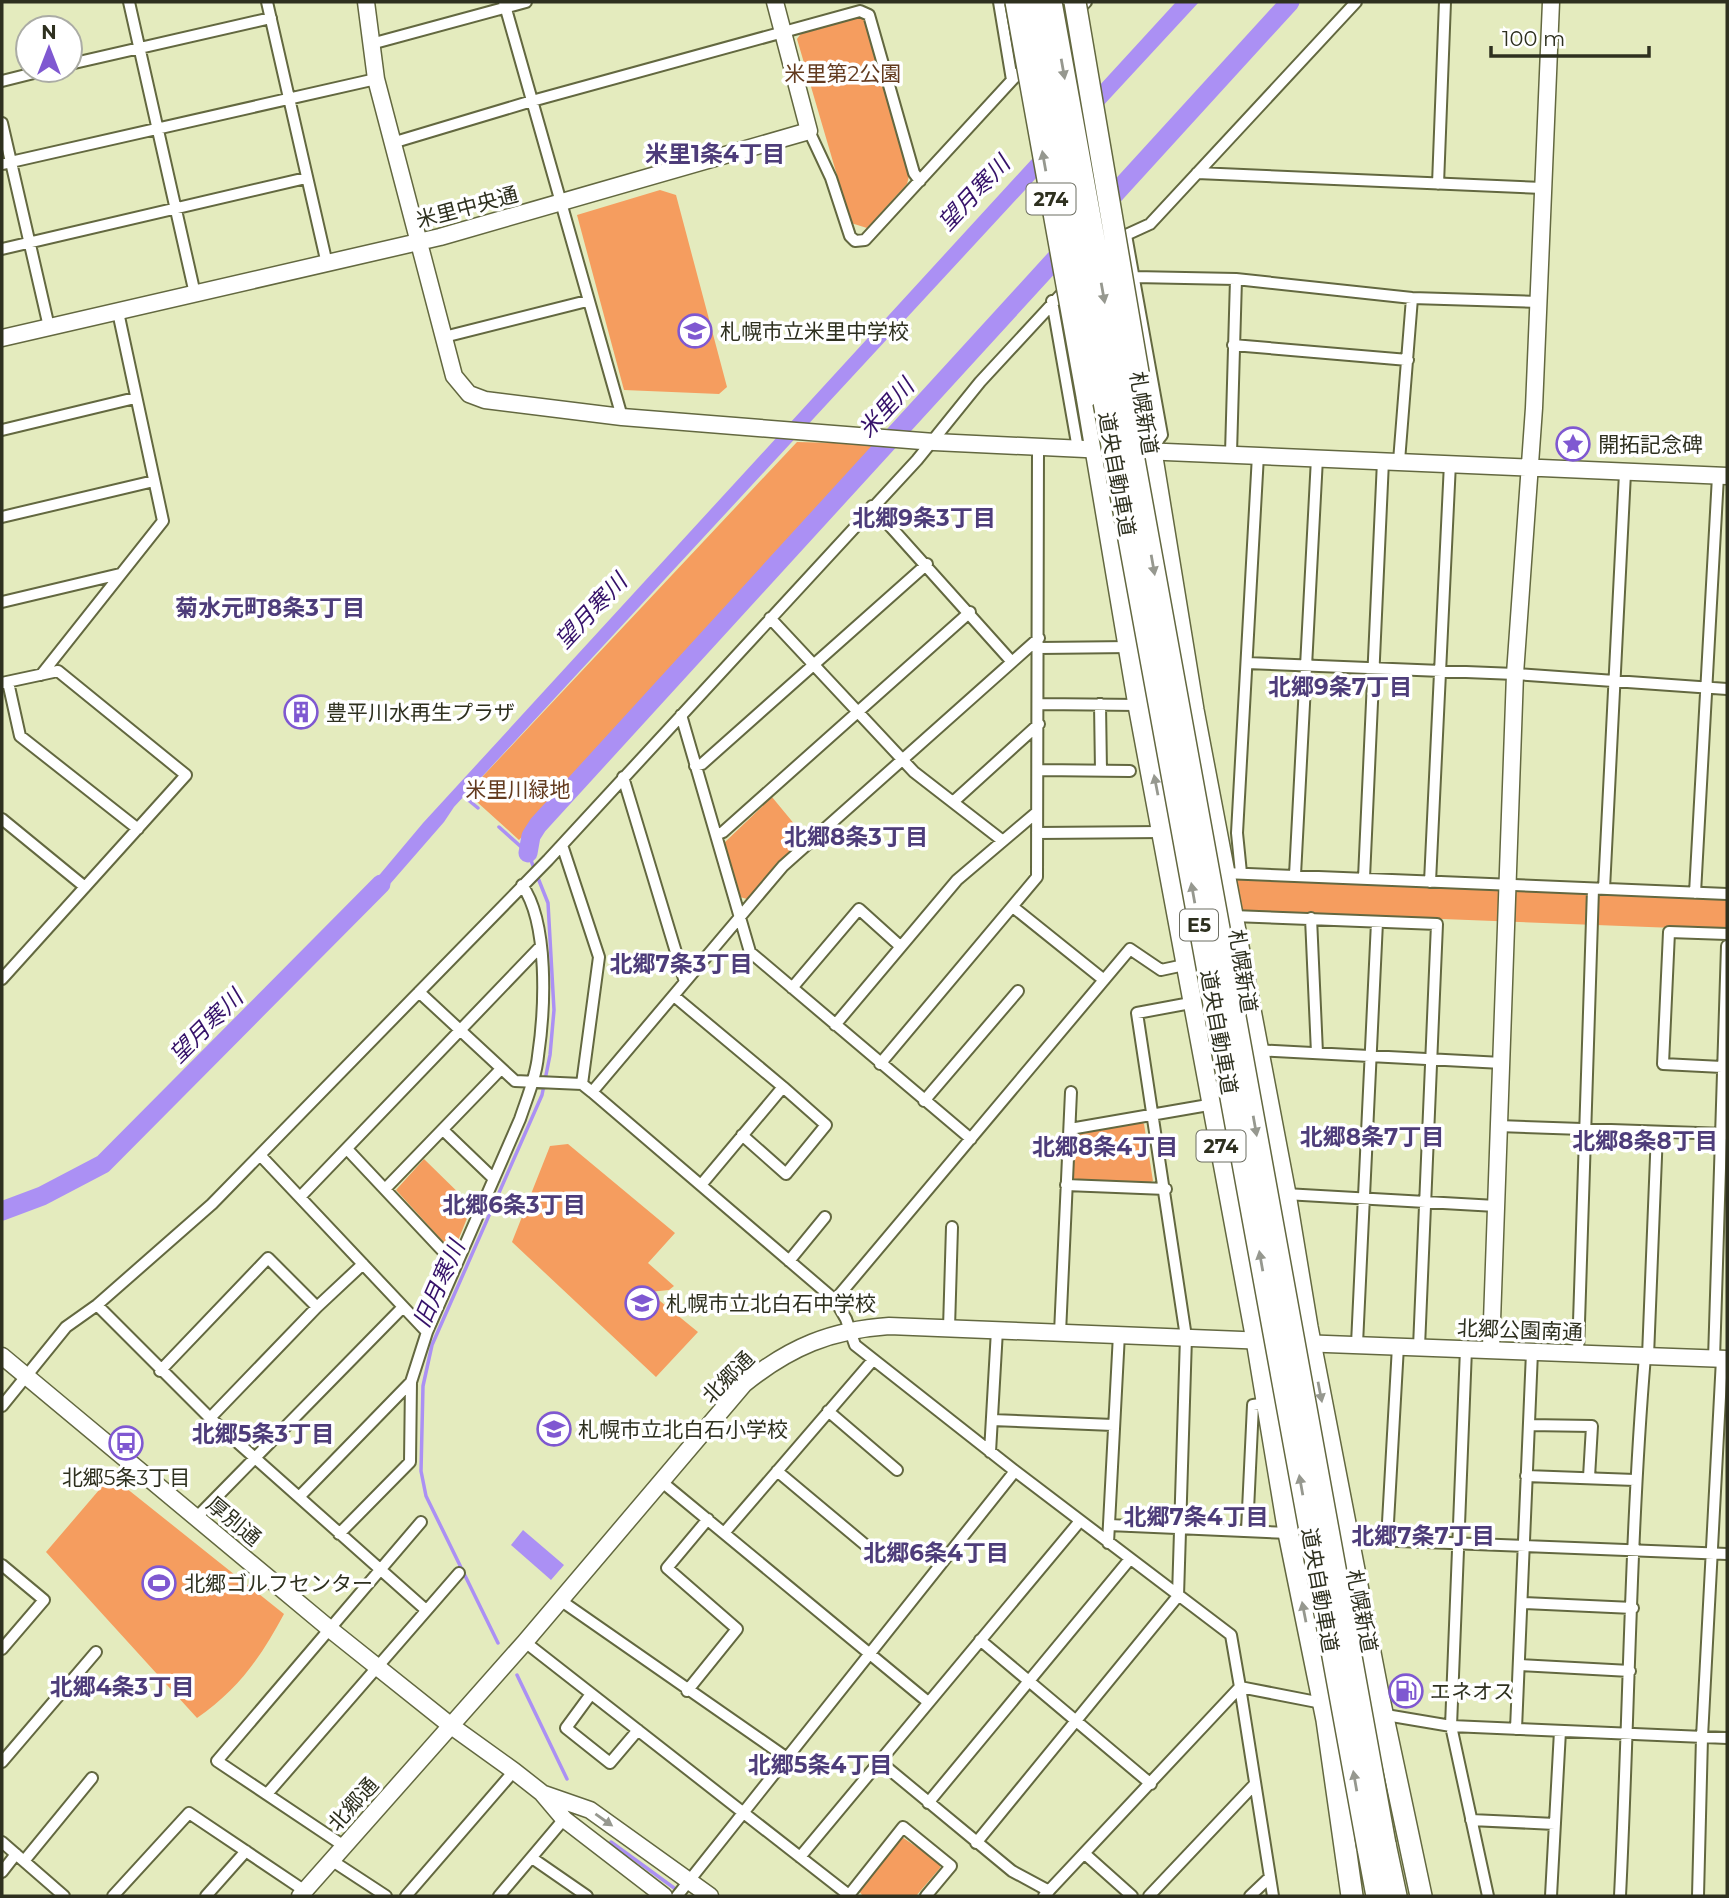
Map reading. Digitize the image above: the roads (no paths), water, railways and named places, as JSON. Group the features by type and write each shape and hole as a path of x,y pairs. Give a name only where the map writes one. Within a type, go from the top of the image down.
{"highway":[{"name":"274","path":"1016,2 1087,396 1087,450 1131,647 1139,705 1165,832 1268,1402 1289,1534 1322,1703 1352,1896"},
{"name":"道央自動車道","path":"1031,2 1377,1896"},
{"name":"道央自動車道","path":"1051,2 1396,1896"},
{"name":"札幌新道","path":"1074,2 1150,451 1233,873 1233,915 1255,1050 1285,1194 1310,1344 1382,1715 1421,1896"},
{"path":"1403,1812 1408,1896"}],"street":[{"path":"129,2 195,293"},
{"path":"267,2 327,264"},
{"path":"366,2 376,79 454,376 469,394 485,400 622,417 1038,448 1231,453 1527,469 1723,476 1704,688 1695,893"},
{"path":"372,44 505,5 526,2"},
{"path":"775,2 809,131 831,178 849,236 855,241 865,240 1086,2"},
{"path":"999,2 1012,80"},
{"path":"2,1406 66,1327 97,1305 212,1204 548,860 872,506 926,441 1052,301 1126,235 1150,224 1356,2"},
{"path":"1438,184 1445,2"},
{"path":"1491,1349 1515,674 1527,469 1534,408 1551,2"},
{"path":"505,5 622,417"},
{"path":"392,143 532,101 860,11 869,15 914,173 920,181"},
{"path":"84,61 271,18"},
{"path":"6,163 376,79"},
{"path":"2,123 6,163 29,242 49,327"},
{"name":"米里中央通","path":"2,338 420,242 809,131"},
{"path":"1197,173 1543,188"},
{"path":"2,249 306,178"},
{"path":"1126,235 1162,435 1150,451"},
{"path":"1134,277 1236,279 1412,298 1538,302"},
{"path":"1231,453 1236,279"},
{"path":"1364,878 1374,670 1391,461 1408,359 1412,298"},
{"path":"444,337 587,301"},
{"path":"1052,301 1087,450"},
{"path":"41,675 163,521 118,312"},
{"path":"1233,345 1408,359"},
{"path":"2,430 135,398"},
{"path":"880,1064 1037,877 1038,448"},
{"path":"1258,455 1233,873 1727,894"},
{"path":"1295,875 1317,458"},
{"path":"1430,882 1450,463"},
{"path":"1578,1353 1598,889 1625,473"},
{"path":"2,517 154,481"},
{"path":"872,506 970,612 1012,662"},
{"path":"695,766 702,764 927,565"},
{"path":"2,602 120,574"},
{"path":"716,835 723,832 970,612"},
{"path":"770,618 903,760 1003,841"},
{"path":"592,1092 783,866 1012,662 1039,643 1131,647"},
{"path":"1247,663 1515,674 1727,689"},
{"path":"3,975 85,887 138,829 186,775 58,671 5,683 20,736 138,829"},
{"path":"1039,704 1139,705"},
{"path":"1100,705 1101,771"},
{"path":"681,715 750,952 971,1139"},
{"path":"953,802 1039,724"},
{"path":"1039,770 1130,771"},
{"path":"623,777 685,982"},
{"path":"835,1025 957,880 1037,812"},
{"path":"2,819 85,887"},
{"path":"1037,833 1165,832"},
{"path":"562,845 599,957 582,1084"},
{"path":"340,1535 410,1462 411,1382 427,1332 536,1083 540,947 535,905 524,882"},
{"path":"1013,907 1104,981"},
{"path":"792,988 859,909 900,946"},
{"path":"1233,915 1437,924 1419,1347"},
{"path":"1311,918 1317,1053"},
{"path":"1357,1344 1377,922"},
{"path":"1722,1067 1663,1064 1669,932 1727,934"},
{"path":"1698,1896 1702,1737 1721,1359 1722,1067 1727,946"},
{"path":"301,1196 540,947"},
{"path":"835,1300 1130,949 1161,971 1189,964"},
{"path":"924,1101 1018,991"},
{"path":"419,992 515,1081 582,1084 835,1300 855,1345 990,1452 1231,1635 1273,1896"},
{"path":"674,996 827,1125 786,1174 742,1135"},
{"path":"976,1843 1178,1597 1186,1337 1166,1189 1137,1013 1196,1002"},
{"path":"1255,1050 1502,1063"},
{"path":"386,1188 501,1069"},
{"path":"701,1185 783,1087"},
{"path":"1060,1333 1071,1092"},
{"path":"1070,1129 1213,1104"},
{"path":"1498,1126 1723,1134"},
{"path":"443,1130 494,1179"},
{"path":"1620,1896 1633,1608 1635,1480 1646,1356 1657,1132"},
{"path":"347,1149 456,1265"},
{"path":"260,1155 427,1332"},
{"path":"1066,1185 1166,1189"},
{"path":"1285,1194 1496,1206"},
{"path":"789,1261 825,1217"},
{"path":"949,1328 952,1227"},
{"path":"160,1371 268,1258 317,1307"},
{"path":"210,1418 317,1307 363,1264"},
{"path":"97,1305 160,1371 210,1418 300,1496 379,1572 426,1610"},
{"path":"197,1517 403,1307"},
{"name":"北郷通","path":"303,1894 525,1642 744,1384 769,1364 799,1348 849,1329 890,1326 1310,1344"},
{"path":"990,1452 997,1330"},
{"path":"1108,1543 1119,1334"},
{"name":"北郷公園南通","path":"1310,1344 1721,1359"},
{"path":"1387,1540 1398,1346"},
{"path":"1466,1349 1451,1726 1488,1896"},
{"path":"1516,1729 1532,1352"},
{"name":"厚別通","path":"2,1356 331,1630 450,1725 542,1793 564,1819 664,1896"},
{"path":"724,1533 873,1360"},
{"path":"300,1496 411,1382"},
{"path":"1247,1531 1253,1405 1268,1402"},
{"path":"828,1411 897,1469"},
{"path":"992,1420 1113,1425"},
{"path":"1529,1425 1592,1426 1589,1477"},
{"path":"778,1471 881,1558"},
{"path":"684,1888 1015,1471"},
{"path":"1526,1476 1635,1480"},
{"path":"662,1482 928,1702"},
{"path":"687,1691 737,1629 667,1568 708,1520"},
{"path":"800,1857 1080,1521"},
{"path":"344,1846 217,1761 421,1522"},
{"path":"1109,1525 1289,1534"},
{"path":"1348,1539 1727,1553"},
{"path":"928,1803 1130,1559"},
{"path":"2,1564 44,1601 2,1649"},
{"path":"267,1794 459,1573"},
{"path":"560,1601 787,1758"},
{"path":"1523,1603 1633,1608"},
{"path":"979,1640 1151,1784"},
{"path":"525,1642 849,1896 903,1827 951,1866 926,1896"},
{"path":"2,1762 96,1652"},
{"path":"1520,1665 1630,1671"},
{"path":"1240,1687 1451,1726 1727,1738"},
{"path":"879,1761 976,1843 1046,1893 1240,1687"},
{"path":"591,1694 566,1728 610,1763 638,1730"},
{"path":"1551,1896 1560,1731"},
{"path":"406,1896 514,1771"},
{"path":"2,1872 20,1858 92,1778"},
{"path":"1149,1896 1254,1785"},
{"name":"厚別通","path":"542,1793 590,1810 684,1888 710,1896"},
{"path":"113,1896 189,1813 303,1894"},
{"path":"499,1896 564,1819"},
{"path":"1471,1820 1555,1824"},
{"path":"2,1842 64,1896"},
{"path":"206,1896 246,1851"},
{"path":"1085,1854 1132,1896"},
{"path":"532,1858 574,1892 587,1896"},
{"path":"331,1860 386,1896"},
{"path":"1250,1896 1270,1877"}],"waterway":[{"name":"米里川","path":"1101,209 1290,2"},
{"name":"米里川","path":"528,853 531,836 538,825 1069,244"},
{"name":"旧月寒川","path":"461,794 478,808"},
{"name":"旧月寒川","path":"498,1643 426,1496 421,1471 423,1386 432,1345 542,1095 550,1055 554,1010 548,903 528,853 499,827"},
{"name":"望月寒川","path":"2,1211 42,1196 103,1164 381,884"},
{"name":"旧月寒川","path":"517,1675 567,1779"},
{"name":"旧月寒川","path":"611,1842 685,1896"}],"place":[{"name":"札幌市立米里中学校","path":"695,331"},
{"name":"開拓記念碑","path":"1573,444"},
{"name":"豊平川水再生プラザ","path":"301,712"},
{"name":"札幌市立北白石中学校","path":"642,1303"},
{"name":"札幌市立北白石小学校","path":"554,1429"},
{"name":"北郷5条3丁目","path":"126,1443"},
{"name":"北郷ゴルフセンター","path":"159,1583"},
{"name":"エネオス","path":"1406,1691"}],"district":[{"name":"米里1条4丁目","path":"715,154"},
{"name":"北郷9条3丁目","path":"924,518"},
{"name":"菊水元町8条3丁目","path":"270,608"},
{"name":"北郷9条7丁目","path":"1340,687"},
{"name":"北郷8条3丁目","path":"856,837"},
{"name":"北郷7条3丁目","path":"681,964"},
{"name":"北郷8条7丁目","path":"1372,1137"},
{"name":"北郷8条8丁目","path":"1645,1141"},
{"name":"北郷8条4丁目","path":"1105,1147"},
{"name":"北郷6条3丁目","path":"514,1205"},
{"name":"北郷5条3丁目","path":"263,1434"},
{"name":"北郷7条4丁目","path":"1196,1517"},
{"name":"北郷7条7丁目","path":"1423,1536"},
{"name":"北郷6条4丁目","path":"936,1553"},
{"name":"北郷4条3丁目","path":"122,1687"},
{"name":"北郷5条4丁目","path":"820,1765"}],"park label":[{"name":"米里第2公園","path":"843,73"},
{"name":"米里川緑地","path":"518,789"}]}
